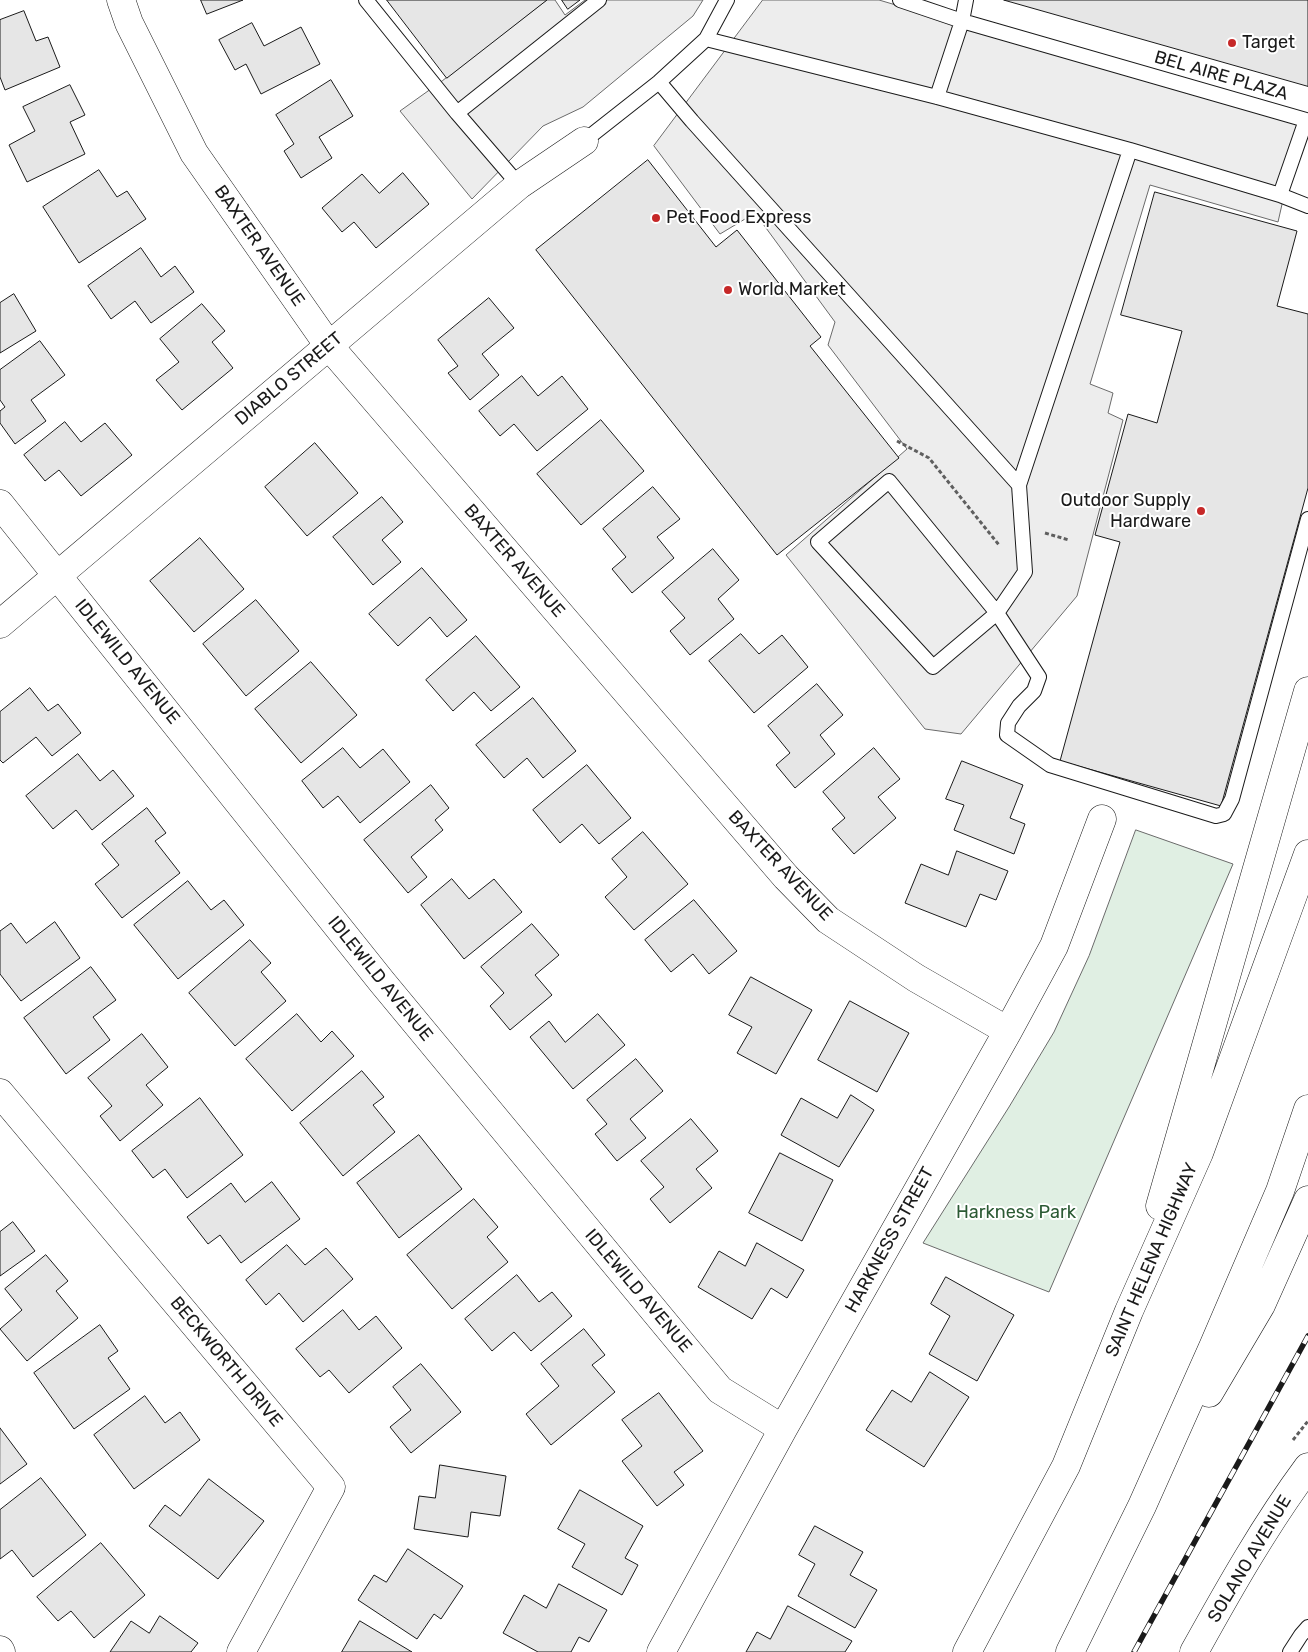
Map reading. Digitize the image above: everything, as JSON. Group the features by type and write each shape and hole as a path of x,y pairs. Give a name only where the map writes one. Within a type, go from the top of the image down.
{"main road":[{"name":"BAXTER AVENUE","path":"121,0 129,23 194,153 329,346 786,877 828,920 916,978 1008,1032"},
{"name":"DIABLO STREET","path":"0,624 519,185 584,141"},
{"name":"IDLEWILD AVENUE","path":"0,504 382,982 720,1390 783,1429"},
{"path":"1129,1311 1308,691"},
{"name":"HARKNESS STREET","path":"661,1652 783,1429 1008,1032 1054,946 1102,819"},
{"name":"SAINT HELENA HIGHWAY","path":"967,1652 1066,1466 1129,1311 1199,1152 1308,854"},
{"name":"BECKWORTH DRIVE","path":"5,1108 331,1487 241,1652"},
{"path":"1070,1652 1142,1506 1213,1347 1280,1191 1308,1109"},
{"path":"1142,1506 1261,1305 1308,1200"},
{"name":"SOLANO AVENUE","path":"1194,1652 1227,1592 1288,1495 1308,1467"}],"lane":[{"path":"366,0 457,113 519,185"},
{"path":"457,113 599,0"},
{"path":"584,141 659,82 706,39 727,0"},
{"name":"BEL AIRE PLAZA","path":"900,0 962,20 1306,120 1280,195"},
{"path":"937,97 962,20 966,0"},
{"path":"706,39 937,97 1130,150 1280,195 1308,206"},
{"path":"659,82 698,128 1019,485"},
{"path":"1130,150 1019,485 1025,572 997,613 933,667 818,542 889,481 997,613 1039,677 1034,691 1008,723 1007,735 1050,765 1216,816 1224,814 1232,799 1308,519"},
{"path":"1290,1652 1308,1627"}],"path":[{"path":"897,441 929,458 1001,547"},
{"path":"1022,527 1068,540"}],"green space":[{"name":"Harkness Park","path":"1136,830 1233,864 1049,1292 923,1243 1054,1032 1089,956"}],"shaded area":[{"path":"547,0 555,0 565,15 585,0 703,0 693,16 583,107 543,126 472,199 400,111"},
{"path":"763,0 879,0 1300,125 1278,222 1150,185 1090,384 1113,393 1108,413 1123,420 1077,596 961,734 925,729 786,555 907,449 828,345 835,322 755,213 720,234 654,146"}],"building":[{"path":"201,0 243,0 207,14"},
{"path":"387,0 547,0 447,78"},
{"path":"562,0 580,0 568,9"},
{"name":"Target","path":"1004,0 1308,0 1308,86"},
{"path":"24,11 36,41 48,37 60,67 5,90 0,77 0,20"},
{"path":"252,23 264,46 301,27 320,64 261,94 246,64 235,70 219,40"},
{"path":"331,80 353,116 319,137 332,158 301,178 284,151 294,144 276,115"},
{"path":"70,85 85,115 70,122 85,154 27,182 9,145 35,131 23,107"},
{"path":"648,160 716,247 737,230 821,337 810,346 899,458 777,555 536,250"},
{"path":"99,170 117,197 127,191 146,219 79,263 43,207"},
{"path":"403,173 429,204 376,248 354,222 342,232 322,208 362,174 379,193"},
{"name":"Outdoor Supply Hardware","path":"1155,192 1297,231 1277,306 1308,314 1308,488 1221,806 1060,761 1120,542 1095,535 1128,414 1157,423 1182,331 1121,315"},
{"path":"141,248 161,277 175,266 194,292 151,323 135,301 111,319 88,286"},
{"path":"14,294 36,331 0,353 0,303"},
{"path":"489,298 514,328 482,354 499,375 470,400 448,373 458,366 438,340"},
{"path":"202,304 225,331 212,342 233,368 182,410 156,380 179,362 160,339"},
{"path":"40,341 65,375 31,400 46,421 15,444 0,423 0,411 5,407 0,400 0,370"},
{"path":"522,376 538,396 562,376 588,409 537,451 514,424 500,436 479,411"},
{"path":"601,420 644,471 581,525 537,474"},
{"path":"65,422 81,442 105,423 132,455 81,496 59,470 45,481 24,455"},
{"path":"315,443 358,493 307,536 265,487"},
{"path":"653,487 680,519 657,537 674,558 632,593 612,569 626,557 603,529"},
{"path":"382,497 403,522 382,540 401,562 373,585 333,537"},
{"path":"200,538 244,589 194,632 150,581"},
{"path":"713,549 739,580 718,599 734,619 690,655 670,631 685,618 662,592"},
{"path":"422,568 467,620 447,637 430,617 398,646 369,614"},
{"path":"256,600 299,651 246,696 203,644"},
{"path":"741,634 759,654 782,635 808,667 754,713 709,661"},
{"path":"476,636 520,687 491,711 474,692 453,711 426,680"},
{"path":"311,662 357,715 301,763 255,709"},
{"path":"817,684 843,715 820,735 835,754 795,788 776,765 790,753 768,726"},
{"path":"30,688 48,711 58,704 81,733 52,756 36,737 3,763 0,760 0,712"},
{"path":"533,698 576,751 543,778 527,758 504,778 476,745"},
{"path":"343,748 360,768 383,749 410,782 360,823 338,796 323,808 302,781"},
{"path":"874,748 900,779 878,797 896,818 854,854 832,829 845,818 823,792"},
{"path":"78,754 100,781 113,770 134,796 92,830 76,810 53,829 26,796"},
{"path":"962,761 1023,785 1010,818 1025,824 1014,854 954,830 964,805 946,799"},
{"path":"587,765 631,818 599,844 582,824 560,843 533,810"},
{"path":"431,785 449,808 435,820 443,830 411,857 427,877 408,893 364,840"},
{"path":"147,808 166,833 155,841 180,873 122,918 95,884 119,865 102,844"},
{"path":"643,832 688,884 634,930 605,897 627,877 612,859"},
{"path":"957,851 1008,871 996,900 980,894 966,927 905,903 921,864 948,875"},
{"path":"452,879 469,899 494,879 522,912 464,959 421,905"},
{"path":"188,881 211,910 224,900 244,925 178,979 134,925"},
{"path":"694,900 737,951 709,974 693,954 671,972 645,940"},
{"path":"55,922 80,958 21,1001 0,974 0,931 11,923 26,943"},
{"path":"532,924 559,955 535,975 552,995 510,1030 490,1006 504,993 481,967"},
{"path":"250,940 271,963 261,972 286,1001 235,1046 189,993"},
{"path":"91,967 116,1000 93,1017 110,1040 66,1074 24,1018"},
{"path":"751,977 812,1010 776,1074 737,1053 752,1027 729,1015"},
{"path":"850,1001 909,1033 877,1092 818,1060"},
{"path":"297,1014 321,1042 332,1031 354,1056 292,1111 246,1059"},
{"path":"598,1014 625,1045 573,1089 530,1037 549,1021 565,1042"},
{"path":"142,1034 168,1067 146,1085 163,1105 120,1141 100,1116 112,1106 88,1078"},
{"path":"636,1059 663,1091 630,1119 646,1138 617,1161 595,1134 607,1124 587,1100"},
{"path":"362,1071 384,1097 373,1105 395,1132 343,1176 300,1123"},
{"path":"851,1095 874,1110 839,1167 781,1135 801,1098 837,1118"},
{"path":"200,1098 243,1155 187,1198 165,1169 153,1178 132,1151"},
{"path":"691,1119 718,1151 696,1169 712,1188 670,1223 650,1199 664,1187 641,1161"},
{"path":"419,1135 462,1189 399,1238 357,1183"},
{"path":"780,1153 833,1180 802,1241 749,1213"},
{"path":"272,1182 300,1219 241,1263 220,1235 208,1244 187,1217 231,1183 245,1202"},
{"path":"474,1199 498,1227 487,1237 508,1262 452,1309 407,1255"},
{"path":"13,1222 35,1251 0,1276 0,1232"},
{"path":"757,1243 804,1270 787,1298 771,1288 752,1319 698,1287 719,1251 745,1266"},
{"path":"287,1245 305,1265 326,1248 353,1279 303,1322 279,1293 266,1305 246,1280"},
{"path":"46,1255 68,1281 56,1291 78,1318 27,1361 0,1329 22,1310 5,1289"},
{"path":"517,1275 539,1302 552,1292 572,1316 531,1351 514,1332 492,1351 465,1319"},
{"path":"946,1277 1014,1315 977,1381 929,1354 950,1316 931,1304"},
{"path":"343,1310 359,1330 376,1316 402,1348 349,1393 329,1370 320,1377 296,1349"},
{"path":"100,1325 118,1351 108,1358 130,1389 74,1429 34,1373"},
{"path":"584,1329 605,1355 592,1365 615,1392 551,1445 526,1414 559,1386 541,1364"},
{"path":"421,1364 461,1412 411,1453 390,1427 411,1410 393,1387"},
{"path":"930,1372 969,1397 924,1467 866,1430 892,1390 911,1402"},
{"path":"659,1393 703,1451 674,1472 684,1485 657,1506 622,1461 642,1446 622,1420"},
{"path":"145,1396 165,1423 180,1412 200,1440 134,1489 94,1435"},
{"path":"0,1428 27,1464 0,1484"},
{"path":"440,1465 506,1476 500,1516 471,1512 468,1537 414,1529 419,1496 435,1498"},
{"path":"41,1478 86,1535 33,1577 12,1550 0,1559 0,1510"},
{"path":"209,1479 264,1521 218,1579 149,1526 165,1505 180,1516"},
{"path":"580,1490 643,1526 625,1558 638,1565 622,1595 572,1567 585,1544 558,1529"},
{"path":"815,1526 863,1552 850,1575 877,1590 855,1628 798,1596 815,1564 799,1555"},
{"path":"101,1543 145,1595 94,1638 71,1611 58,1621 37,1597"},
{"path":"408,1549 463,1586 441,1619 434,1614 417,1639 358,1600 374,1575 386,1582"},
{"path":"559,1584 607,1610 589,1642 579,1637 571,1652 538,1652 503,1633 524,1595 546,1608"},
{"path":"788,1606 852,1641 845,1652 746,1652 757,1632 770,1639"},
{"path":"160,1616 198,1643 191,1652 110,1652 131,1621 149,1633"},
{"path":"360,1621 412,1652 342,1652"}],"railway":[{"path":"1134,1652 1308,1336"}],"place":[{"name":"Target","path":"1232,43"},
{"name":"Pet Food Express","path":"656,218"},
{"name":"World Market","path":"728,290"},
{"name":"Outdoor Supply Hardware","path":"1201,511"}]}
